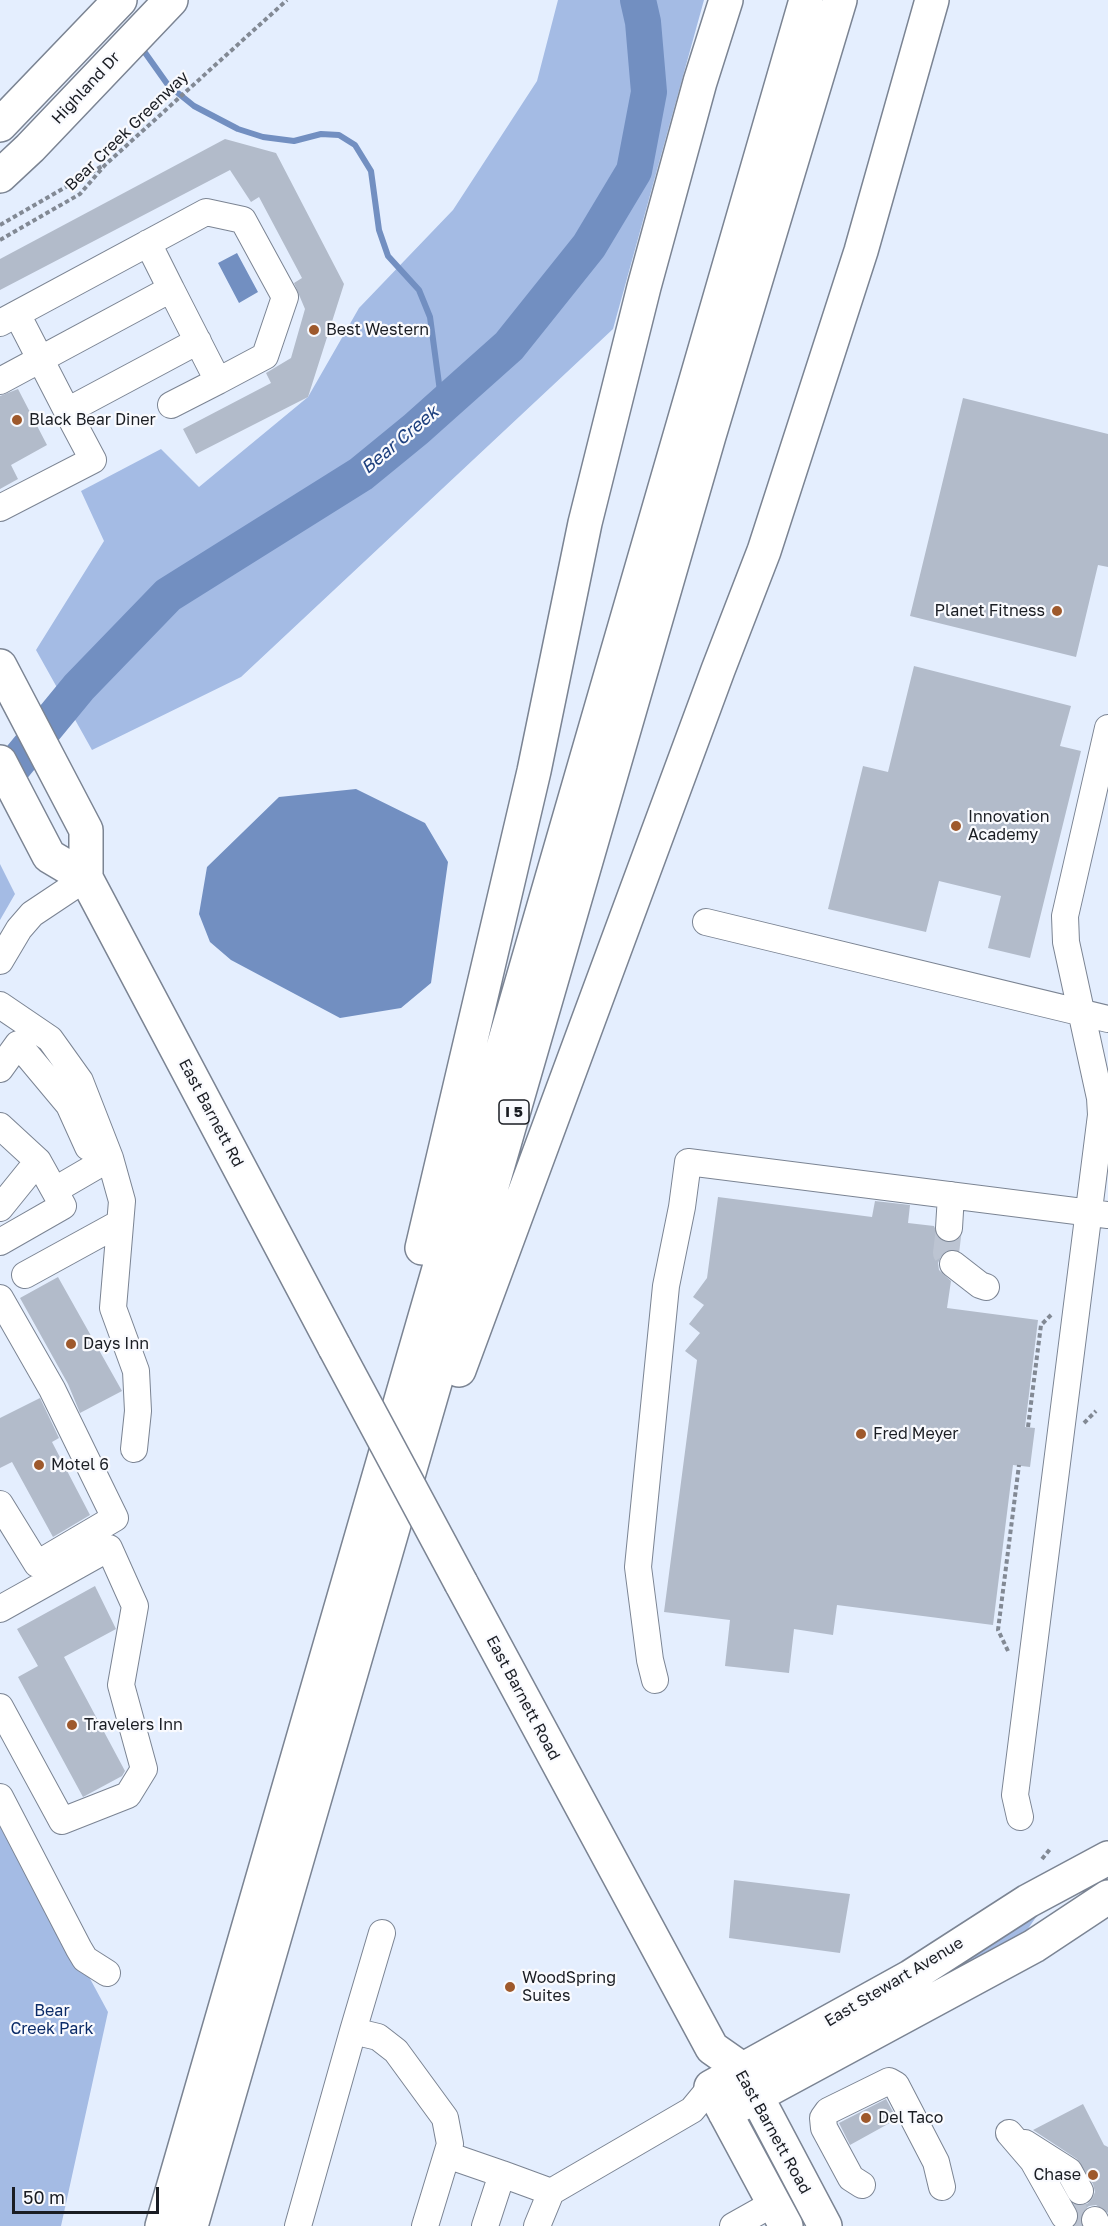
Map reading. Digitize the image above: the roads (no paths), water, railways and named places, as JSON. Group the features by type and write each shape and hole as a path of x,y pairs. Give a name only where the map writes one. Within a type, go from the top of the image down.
{"main road":[{"path":"0,124 120,0"},
{"name":"Highland Dr","path":"0,176 171,0"},
{"path":"369,1502 412,1287 534,771 585,524 644,287 700,82 726,0"},
{"name":"I 5","path":"162,2226 369,1502 806,0"},
{"name":"I 5","path":"191,2226 375,1588 391,1543 444,1347 840,0"},
{"path":"911,79 918,0"},
{"path":"391,1543 442,1417 764,551 861,251 932,0"},
{"name":"East Barnett Rd","path":"0,666 86,830 86,878 335,1348"},
{"path":"0,762 49,856 86,878"},
{"name":"East Barnett Road","path":"335,1348 712,2048 749,2083 825,2226"},
{"name":"East Stewart Avenue","path":"749,2083 1028,1901 1108,1858"},
{"name":"East Stewart Avenue","path":"710,2103 1034,1947 1108,1897"},
{"name":"East Barnett Road","path":"712,2048 710,2103 780,2214"}],"street":[{"path":"0,508 93,460 41,359 9,319 206,212 243,220 285,297 265,356 171,405"},
{"path":"148,243 218,381"},
{"path":"0,381 171,289"},
{"path":"67,411 198,341"},
{"path":"1020,1817 1015,1795 1069,1354 1099,1214 1101,1107 1066,942 1065,916 1108,728"},
{"path":"0,961 32,914 86,878"},
{"path":"706,922 1108,1019"},
{"path":"0,1005 50,1039 80,1081 104,1162"},
{"path":"0,1069 18,1044 69,1105 104,1162 122,1201 118,1224 113,1308 136,1371 138,1411 134,1449"},
{"path":"0,1126 38,1161 63,1206 0,1242"},
{"path":"0,1208 38,1161"},
{"path":"55,1190 104,1162"},
{"path":"655,1680 638,1567 666,1286 682,1207 687,1162 1099,1214"},
{"path":"949,1228 951,1195"},
{"path":"25,1275 118,1224"},
{"path":"953,1264 986,1287"},
{"path":"0,1298 52,1389 116,1518 37,1564 0,1504"},
{"path":"0,1707 62,1821 128,1795 144,1769 121,1685 135,1606 109,1548 3,1601"},
{"path":"0,1797 85,1959 107,1973"},
{"path":"298,2226 382,1933"},
{"path":"353,2031 378,2037 396,2051 445,2118 450,2144 425,2226"},
{"path":"862,2185 850,2178 824,2128 823,2118 828,2111 889,2081 896,2085 936,2162 942,2187"},
{"path":"537,2226 551,2192 710,2103"},
{"path":"1009,2133 1072,2204"},
{"path":"447,2155 551,2192"},
{"path":"485,2226 502,2174"},
{"path":"740,2224 780,2214"}],"waterway":[{"name":"Bear Creek","path":"0,783 79,687 168,595 361,474 416,429 509,346 589,246 634,171 649,92 643,22 638,0"},
{"path":"141,47 168,85 194,106 238,129 263,137 294,141 321,134 339,135 355,145 371,171 379,230 388,256 419,290 430,317 442,406"}],"tunnel":[{"path":"949,1228 946,1253 953,1264"},
{"path":"1071,2205 1082,2226"}],"place":[{"name":"Best Western","path":"314,330"},
{"name":"Black Bear Diner","path":"17,420"},
{"name":"Planet Fitness","path":"1057,611"},
{"name":"Innovation Academy","path":"956,826"},
{"name":"Days Inn","path":"71,1344"},
{"name":"Fred Meyer","path":"861,1434"},
{"name":"Motel 6","path":"39,1465"},
{"name":"Travelers Inn","path":"72,1725"},
{"name":"WoodSpring Suites","path":"510,1987"},
{"name":"Del Taco","path":"866,2118"},
{"name":"Chase","path":"1093,2175"}],"park label":[{"name":"Bear Creek Park","path":"52,2020"}]}
